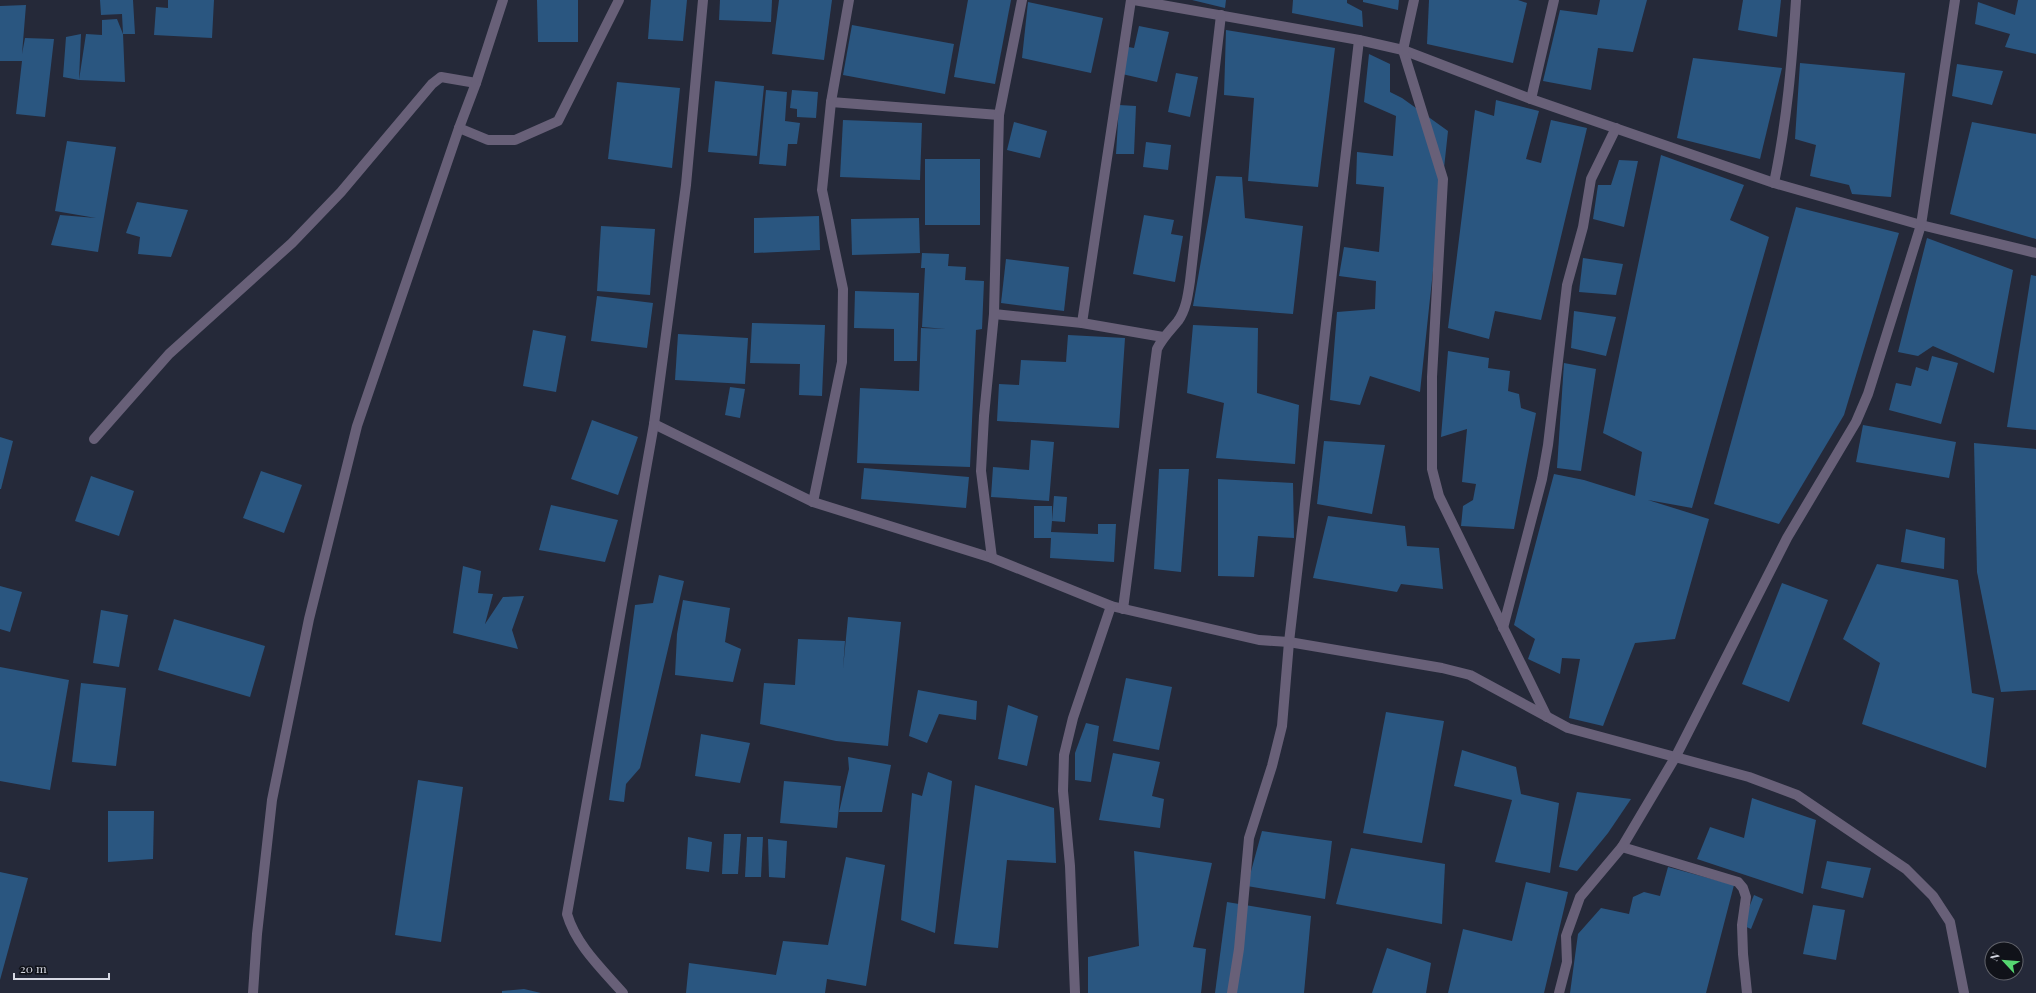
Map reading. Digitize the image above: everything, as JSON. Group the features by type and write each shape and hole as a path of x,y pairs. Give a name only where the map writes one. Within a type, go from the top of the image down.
{"street":[{"path":"254,993 257,934 272,800 309,619 357,426 459,128 476,84 503,0"},
{"path":"459,128 488,140 515,140 558,121 619,0"},
{"path":"622,993 585,950 571,930 567,914 654,424 686,186 703,0"},
{"path":"813,502 842,362 843,289 822,190 831,102 849,0"},
{"path":"992,558 982,471 984,416 994,314 999,115 1022,0"},
{"path":"1082,323 1133,0 1221,14 1359,40 1403,50 1532,100 1774,183 1922,225 2036,253"},
{"path":"1414,0 1403,50 1443,179 1432,377 1432,469 1439,496 1547,717"},
{"path":"1532,100 1554,0"},
{"path":"1774,183 1783,141 1796,0"},
{"path":"1559,993 1567,962 1566,936 1580,896 1622,847 1676,756 1787,538 1856,422 1868,394 1922,225 1955,0"},
{"path":"1123,609 1157,349 1163,337 1179,320 1186,304 1221,14"},
{"path":"1232,993 1239,949 1250,838 1272,766 1282,726 1289,642 1359,40"},
{"path":"94,439 169,354 292,243 341,192 432,84 441,77 476,84"},
{"path":"831,102 999,115"},
{"path":"1503,628 1542,479 1548,445 1567,285 1583,226 1591,179 1616,128"},
{"path":"994,314 1082,323 1163,337"},
{"path":"654,424 813,502 992,558 1111,606 1259,640 1289,642 1442,668 1470,675 1568,728 1749,777 1798,795 1906,869 1933,896 1950,922 1964,993"},
{"path":"1074,993 1070,866 1064,791 1064,755 1073,718 1111,606"},
{"path":"1622,847 1738,882 1743,888 1746,897 1742,925 1747,993"}],"building":[{"path":"100,0 133,0 135,34 123,34 122,14 101,15"},
{"path":"168,0 214,0 212,38 154,35 156,7 168,8"},
{"path":"537,0 578,0 578,42 538,42"},
{"path":"651,0 687,0 683,41 648,39"},
{"path":"720,0 772,0 771,22 719,20"},
{"path":"779,0 832,0 824,60 772,54"},
{"path":"968,0 1011,0 995,84 954,77"},
{"path":"1192,0 1226,0 1225,8"},
{"path":"1293,0 1347,0 1347,3 1362,11 1363,27 1292,13"},
{"path":"1363,0 1399,0 1398,10 1363,2"},
{"path":"1429,0 1518,0 1527,3 1513,63 1427,44"},
{"path":"1600,0 1647,0 1633,52 1598,48 1591,90 1543,81 1560,10 1597,15"},
{"path":"1743,0 1781,0 1777,37 1738,30"},
{"path":"2018,0 2036,0 2036,54 2005,47 2010,34 1975,24 1978,2 2015,15"},
{"path":"1028,2 1103,18 1091,73 1022,58"},
{"path":"26,5 22,54 25,38 54,39 45,117 16,114 22,61 0,61 0,6"},
{"path":"117,19 123,34 125,82 79,80 86,34 102,35 102,20"},
{"path":"852,25 954,44 945,94 843,75"},
{"path":"1139,26 1169,32 1157,82 1122,74 1128,47 1134,48"},
{"path":"1226,30 1335,48 1318,187 1248,181 1254,98 1224,95"},
{"path":"81,34 79,80 63,77 66,37"},
{"path":"1369,54 1390,64 1390,92 1402,98 1448,131 1420,392 1370,376 1360,405 1330,400 1337,312 1375,309 1376,281 1339,276 1344,247 1379,252 1384,187 1356,184 1357,152 1393,156 1396,116 1364,102"},
{"path":"1693,58 1782,68 1760,159 1677,138"},
{"path":"1800,63 1905,73 1891,197 1852,194 1849,185 1810,176 1816,145 1795,139"},
{"path":"1957,64 2003,71 1992,105 1952,96"},
{"path":"1176,73 1198,77 1190,117 1168,112"},
{"path":"715,81 764,86 757,156 708,152"},
{"path":"617,82 680,88 672,168 608,159"},
{"path":"766,90 787,92 785,121 800,123 797,144 788,144 786,166 759,164"},
{"path":"792,90 818,92 816,118 797,117 797,109 790,108"},
{"path":"1496,100 1539,111 1526,159 1541,163 1551,120 1587,128 1541,320 1495,311 1489,339 1448,328 1475,110 1494,116"},
{"path":"1119,105 1136,106 1134,154 1116,154"},
{"path":"843,120 922,123 920,180 840,177"},
{"path":"1014,122 1047,131 1040,158 1007,150"},
{"path":"1972,122 2036,134 2036,239 1950,214"},
{"path":"67,141 116,147 98,252 51,245 60,215 96,218 55,211"},
{"path":"1146,142 1171,145 1168,170 1143,167"},
{"path":"1661,155 1744,185 1730,220 1769,237 1692,508 1648,500 1709,519 1675,639 1635,643 1603,726 1569,718 1580,659 1562,658 1560,674 1528,659 1535,639 1514,625 1554,474 1584,480 1635,496 1642,452 1603,433"},
{"path":"925,159 980,159 980,225 925,225"},
{"path":"1619,160 1638,161 1624,227 1593,219 1598,185 1611,185"},
{"path":"1216,176 1242,177 1245,218 1303,226 1293,314 1193,306"},
{"path":"137,202 188,210 171,257 138,254 140,237 126,233"},
{"path":"1796,207 1899,233 1844,415 1779,524 1714,504"},
{"path":"1144,215 1174,220 1171,234 1183,236 1175,282 1133,274"},
{"path":"819,216 820,250 754,253 754,218"},
{"path":"919,218 920,253 852,255 851,219"},
{"path":"601,226 655,229 650,295 597,291"},
{"path":"1927,238 2013,270 1994,373 1933,346 1918,356 1898,352"},
{"path":"922,253 949,254 948,266 966,267 965,280 984,281 982,329 976,330 970,467 857,463 860,388 919,391 921,328 946,329 922,327 925,268 921,268"},
{"path":"1583,258 1623,264 1616,295 1579,292"},
{"path":"1006,259 1069,267 1064,311 1001,303"},
{"path":"2031,275 2036,276 2036,430 2007,427"},
{"path":"855,291 919,293 917,361 894,361 894,329 854,328"},
{"path":"597,296 653,303 647,348 591,341"},
{"path":"1574,311 1616,317 1606,356 1571,348"},
{"path":"752,323 825,325 822,396 799,395 800,364 750,363"},
{"path":"1193,325 1258,328 1257,393 1299,405 1295,464 1216,458 1224,403 1187,393"},
{"path":"533,330 566,336 556,392 523,386"},
{"path":"678,334 748,338 745,384 675,380"},
{"path":"1068,335 1125,338 1119,428 997,421 999,384 1019,385 1021,360 1066,362"},
{"path":"1448,351 1489,358 1488,368 1510,371 1508,391 1519,394 1521,408 1536,413 1514,529 1461,526 1463,506 1473,500 1476,484 1462,482 1467,429 1441,437"},
{"path":"1932,356 1958,363 1941,424 1889,410 1896,383 1911,386 1916,367 1928,371"},
{"path":"1564,363 1596,369 1581,471 1557,468"},
{"path":"730,387 745,389 740,418 725,415"},
{"path":"592,420 638,437 618,495 571,479"},
{"path":"1863,425 1956,442 1949,478 1856,462"},
{"path":"0,437 13,441 1,489 0,489"},
{"path":"1031,440 1054,442 1049,501 991,497 993,467 1029,470"},
{"path":"1324,441 1385,445 1372,514 1317,504"},
{"path":"1974,443 2036,449 2036,690 2001,692 1977,572"},
{"path":"864,468 969,477 966,508 861,499"},
{"path":"1159,469 1189,469 1181,572 1154,569"},
{"path":"261,471 302,485 284,533 243,518"},
{"path":"91,476 134,491 119,536 75,521"},
{"path":"1218,479 1293,483 1294,538 1258,536 1254,577 1218,576"},
{"path":"1054,496 1067,497 1065,522 1052,521"},
{"path":"551,505 618,520 605,562 539,550"},
{"path":"1034,506 1052,506 1051,532 1098,534 1098,524 1116,524 1114,562 1050,558 1051,538 1034,538"},
{"path":"1328,516 1405,526 1407,546 1439,548 1443,589 1401,584 1397,592 1313,578"},
{"path":"1906,529 1945,538 1944,569 1901,562"},
{"path":"1877,564 1958,580 1972,693 1994,698 1986,768 1862,724 1880,663 1843,639"},
{"path":"463,566 481,571 478,593 493,594 485,624 503,597 524,596 512,630 518,649 453,633"},
{"path":"659,575 684,581 640,768 626,784 624,802 609,800 635,605 653,603"},
{"path":"1782,583 1828,600 1789,702 1742,684"},
{"path":"0,586 22,592 10,632 0,629"},
{"path":"683,600 730,608 725,642 741,649 733,682 675,675 677,634"},
{"path":"101,610 128,615 119,667 93,663"},
{"path":"848,617 901,622 888,746 836,741 760,724 764,683 795,685 798,639 845,641 843,669"},
{"path":"174,619 265,646 250,697 158,670"},
{"path":"0,667 69,680 50,790 0,781"},
{"path":"1126,678 1172,687 1159,750 1113,741"},
{"path":"81,683 126,688 116,766 72,762"},
{"path":"918,690 977,701 976,720 939,714 927,743 909,736"},
{"path":"1008,705 1038,716 1027,766 998,759"},
{"path":"1386,712 1444,721 1422,843 1363,833"},
{"path":"1086,723 1099,726 1091,782 1075,780 1075,753"},
{"path":"701,734 750,743 740,783 695,776"},
{"path":"1462,750 1516,767 1521,794 1559,803 1550,873 1495,862 1512,800 1454,786"},
{"path":"1113,753 1160,762 1152,796 1164,799 1160,828 1099,820"},
{"path":"848,757 891,765 882,812 839,812 849,769"},
{"path":"928,772 952,781 935,933 901,920 912,793 922,796"},
{"path":"418,780 463,787 441,942 395,935"},
{"path":"784,781 841,786 837,828 780,823"},
{"path":"975,785 1054,808 1056,863 1007,860 998,948 954,944"},
{"path":"1577,792 1631,799 1608,833 1577,871 1559,867"},
{"path":"1752,798 1816,820 1803,894 1697,859 1710,827 1744,838"},
{"path":"108,811 154,811 153,859 108,862"},
{"path":"1262,831 1332,841 1325,899 1247,886"},
{"path":"724,834 741,834 738,874 722,874"},
{"path":"688,837 712,842 709,872 686,869"},
{"path":"747,837 763,837 761,877 745,877"},
{"path":"768,839 787,841 785,878 769,877"},
{"path":"1351,848 1445,864 1442,924 1336,904"},
{"path":"1134,851 1212,863 1193,947 1206,949 1201,993 1088,993 1088,957 1139,946"},
{"path":"846,857 885,865 866,986 827,979 825,993 686,993 689,963 776,975 783,941 828,945"},
{"path":"1827,861 1871,868 1863,898 1821,888"},
{"path":"1668,867 1734,885 1706,993 1570,993 1578,934 1601,908 1629,914 1633,897 1644,892 1660,896"},
{"path":"0,872 28,878 0,980"},
{"path":"1526,882 1568,892 1544,993 1448,993 1463,929 1512,941"},
{"path":"1754,895 1763,899 1751,929 1742,925"},
{"path":"1227,902 1311,916 1304,993 1215,993"},
{"path":"1813,905 1845,910 1836,960 1803,954"},
{"path":"1387,948 1431,963 1426,993 1372,993"},
{"path":"524,989 541,993 502,993 502,991"}]}
